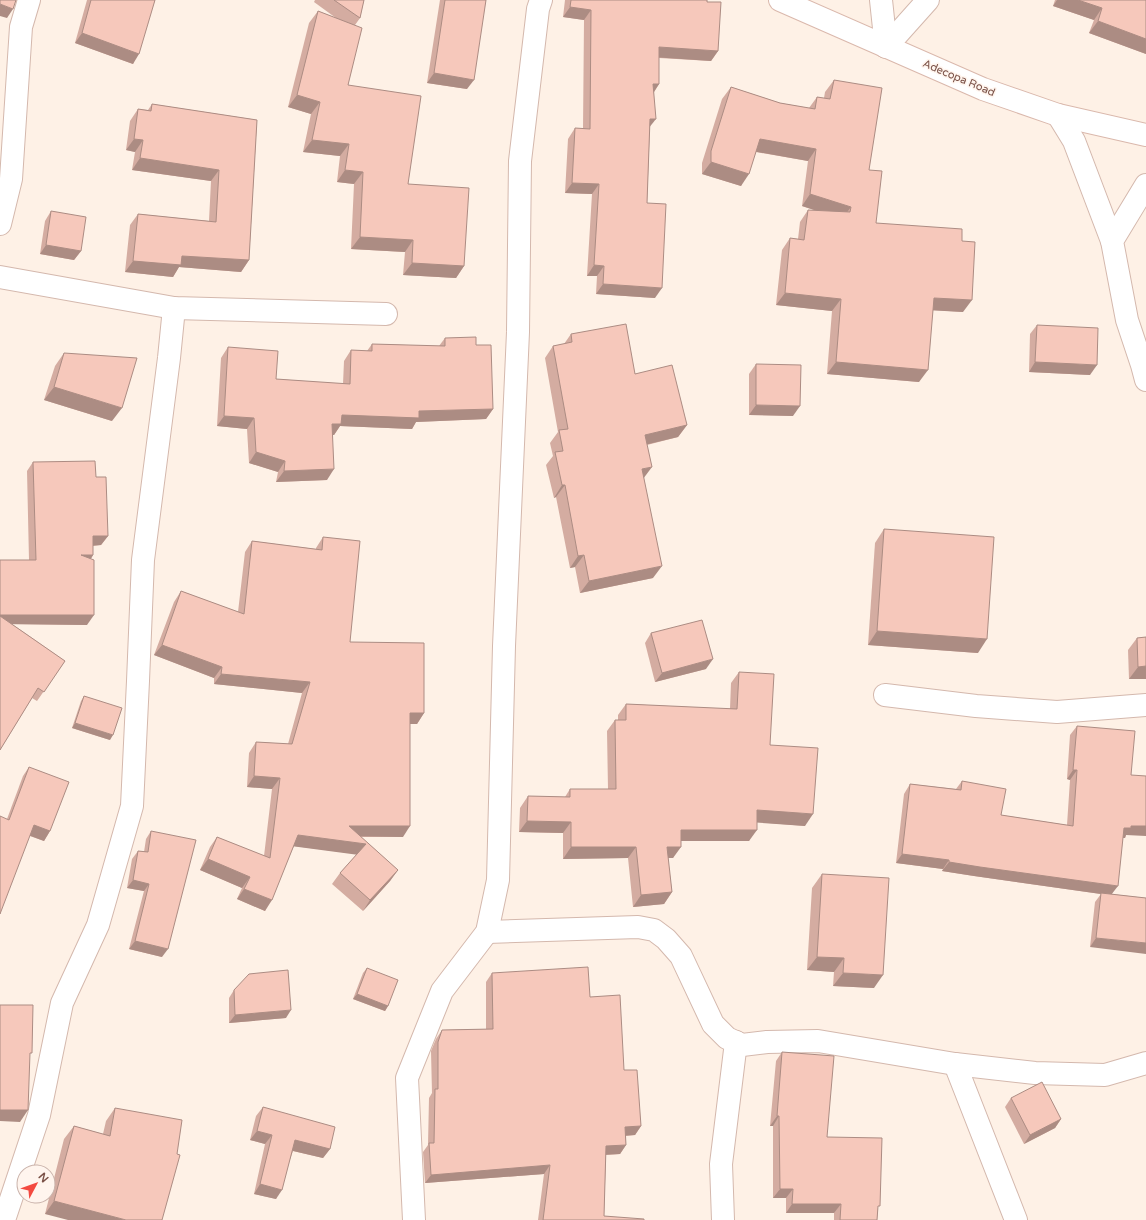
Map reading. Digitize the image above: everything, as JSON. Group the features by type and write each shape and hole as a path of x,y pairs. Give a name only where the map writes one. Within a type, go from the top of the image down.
{"street":[{"path":"0,224 11,180 21,27 29,0"},
{"path":"414,1220 407,1078 442,991 487,932 498,880 504,646 518,332 520,160 540,0"},
{"name":"Adecopa Road","path":"780,0 983,89 1058,115 1146,135"},
{"path":"881,0 886,47"},
{"path":"886,47 928,0"},
{"path":"1058,115 1074,141 1112,241 1127,320 1146,380"},
{"path":"1112,241 1146,185"},
{"path":"0,277 174,308 386,314"},
{"path":"4,1220 39,1115 62,1003 98,926 132,806 143,560 174,308"},
{"path":"885,695 976,706 1057,712 1146,705"},
{"path":"487,932 638,927 654,930 666,939 681,956 713,1024 727,1038 742,1045 767,1042 818,1041 955,1064 1034,1073 1106,1075 1146,1063"},
{"path":"723,1220 721,1164 736,1042"},
{"path":"955,1064 1016,1220"}],"building":[{"path":"0,0 16,0 13,9 0,4"},
{"path":"91,0 155,0 139,54 82,33"},
{"path":"334,0 364,0 360,18"},
{"path":"445,0 486,0 474,80 434,73"},
{"path":"571,0 707,0 707,2 721,2 718,51 659,47 659,84 653,84 656,119 650,119 647,203 666,204 662,288 603,284 604,266 594,265 599,184 572,183 575,128 590,129 591,10 570,7"},
{"path":"1078,0 1146,0 1146,39 1098,21 1102,8"},
{"path":"318,11 362,28 348,85 421,96 408,184 469,188 464,266 412,263 413,240 360,237 363,172 345,170 349,144 312,140 320,102 297,95"},
{"path":"834,80 882,88 869,170 882,171 876,223 962,229 962,241 975,242 972,300 934,298 928,370 836,362 841,299 785,293 790,238 804,240 808,210 850,212 851,207 810,194 816,149 760,139 749,174 711,162 711,151 731,87 780,103 815,109 817,97 830,99"},
{"path":"152,104 257,120 249,260 182,256 181,265 133,261 138,214 216,222 219,170 140,158 143,140 134,139 138,109 151,111"},
{"path":"51,211 86,217 81,251 46,245"},
{"path":"626,324 635,374 672,365 687,425 645,435 652,467 642,469 662,566 589,581 584,555 578,556 565,485 562,485 555,452 563,451 559,430 568,429 553,346 572,342 571,334"},
{"path":"1037,325 1098,328 1097,365 1035,362"},
{"path":"476,337 476,345 491,345 493,409 419,411 419,418 342,415 341,424 332,424 334,469 284,471 285,461 256,452 254,418 224,416 228,347 278,351 276,379 350,384 351,350 372,351 372,344 445,346 445,338"},
{"path":"64,353 137,358 122,408 54,387"},
{"path":"756,364 801,365 800,406 756,405"},
{"path":"95,461 96,477 106,477 108,536 93,536 93,555 81,555 94,560 94,615 0,615 0,560 36,560 33,462"},
{"path":"884,529 994,537 987,639 877,631"},
{"path":"323,537 360,541 350,642 424,643 424,713 410,713 410,826 349,826 398,870 370,900 340,873 366,844 298,835 272,900 244,889 250,877 208,859 217,837 270,858 280,778 254,776 256,742 292,744 310,682 221,674 222,667 162,645 181,591 244,614 252,541 322,550"},
{"path":"0,616 65,661 44,692 38,688 0,750"},
{"path":"702,620 713,659 662,673 651,633"},
{"path":"1146,637 1146,666 1138,667 1137,638"},
{"path":"739,672 774,674 770,745 818,748 813,814 757,810 757,830 681,830 681,847 667,847 672,892 641,895 636,847 571,847 571,822 527,821 528,796 570,797 570,789 616,789 615,720 626,720 626,704 737,709"},
{"path":"84,696 122,708 113,735 75,723"},
{"path":"1077,726 1135,731 1131,775 1146,776 1146,826 1131,826 1131,828 1124,828 1118,886 980,867 949,862 949,860 902,854 910,784 961,790 962,781 1006,789 1001,815 1073,826 1077,770 1073,770"},
{"path":"29,767 69,782 50,831 34,825 0,914 0,816 9,820"},
{"path":"151,831 196,840 168,949 135,941 149,884 133,880 138,851 148,852"},
{"path":"822,874 889,878 883,975 843,973 844,958 817,957"},
{"path":"1101,893 1146,898 1146,943 1096,938"},
{"path":"588,967 590,997 620,995 624,1070 637,1070 641,1126 625,1127 626,1145 606,1146 604,1216 644,1220 543,1220 550,1165 431,1175 429,1143 434,1143 435,1089 438,1089 438,1042 442,1030 493,1029 492,973"},
{"path":"367,968 398,980 388,1006 357,994"},
{"path":"288,970 291,1010 235,1015 234,990 249,974"},
{"path":"0,1005 33,1005 32,1053 30,1053 28,1110 0,1110"},
{"path":"782,1052 834,1056 827,1137 882,1138 880,1206 878,1206 877,1220 840,1220 841,1204 792,1204 793,1189 780,1189 779,1116 777,1116"},
{"path":"1042,1082 1061,1119 1030,1135 1011,1098"},
{"path":"263,1107 335,1127 330,1149 295,1140 282,1190 260,1184 272,1135 257,1131"},
{"path":"115,1108 182,1120 177,1154 180,1155 162,1220 126,1220 56,1202 56,1194 74,1126 110,1136"}]}
